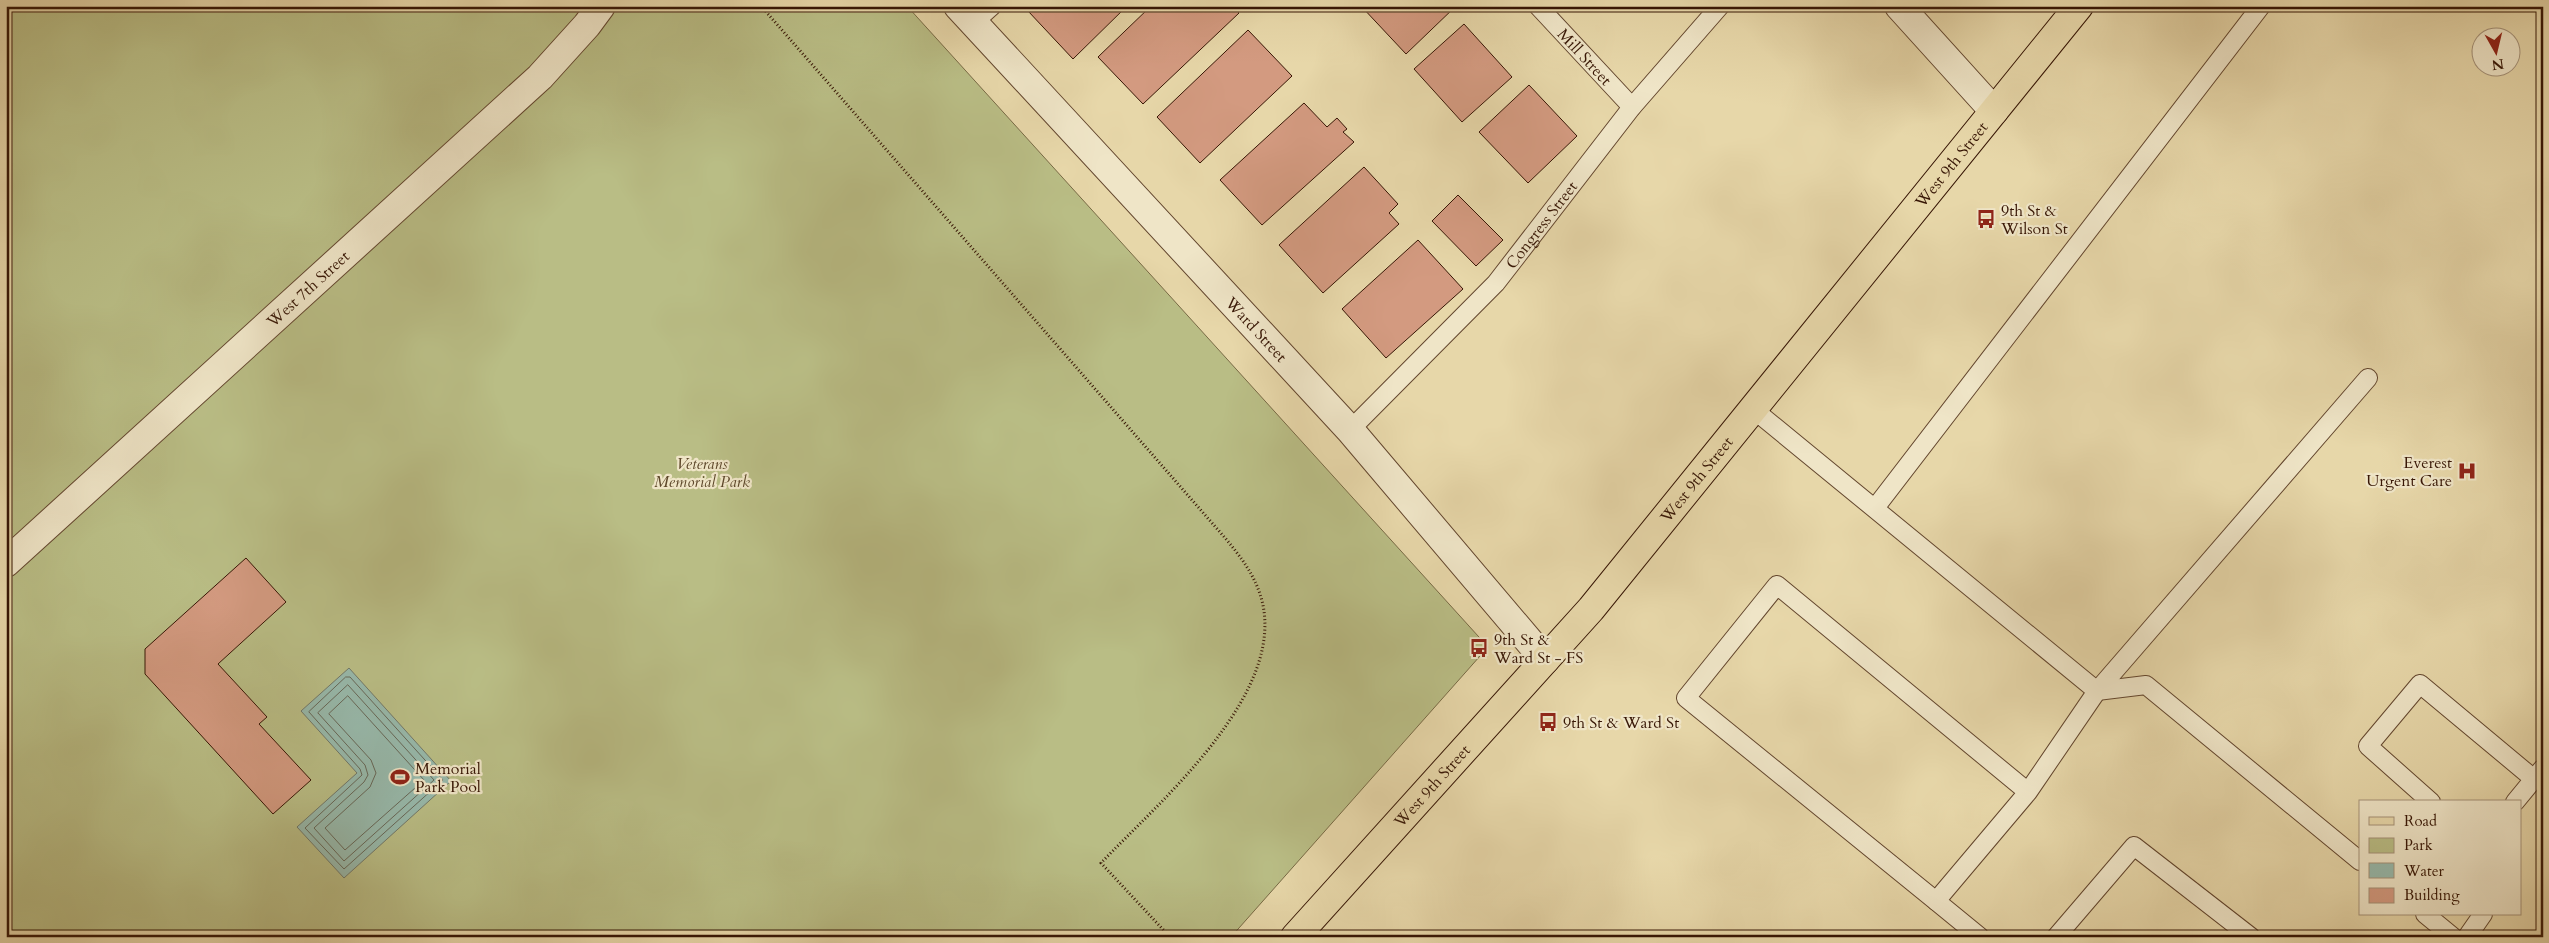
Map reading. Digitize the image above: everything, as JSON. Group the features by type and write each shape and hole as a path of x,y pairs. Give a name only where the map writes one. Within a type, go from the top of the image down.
{"main road":[{"name":"West 9th Street","path":"1295,937 1591,609 2079,6"}],"street":[{"name":"West 7th Street","path":"6,562 540,77 587,26 601,6"},
{"path":"1899,6 1994,111"},
{"name":"Ward Street","path":"974,12 1350,430 1546,660"}],"lane":[{"name":"Mill Street","path":"1538,6 1632,107"},
{"name":"Congress Street","path":"1350,430 1496,282 1632,107 1720,6"},
{"path":"1875,508 2260,6"},
{"path":"1936,901 2028,792 2097,691 2368,378"},
{"path":"1753,410 2097,691 2146,685 2359,860"},
{"path":"1980,937 1686,698 1777,585 2028,792"},
{"path":"2429,800 2368,746 2420,684 2538,774 2517,800"},
{"path":"2063,934 2134,846 2251,937"},
{"path":"2427,916 2453,937"},
{"path":"2467,937 2482,916"}],"path":[{"path":"761,6 1220,531 1247,566 1260,594 1265,624 1260,663 1243,702 1208,750 1101,863 1170,937"}],"green space":[{"name":"Veterans Memorial Park","path":"6,6 907,6 1488,647 1231,937 6,937"}],"water":[{"name":"Memorial Park Pool","path":"349,668 451,781 344,878 297,827 357,773 301,711"}],"building":[{"path":"1033,6 1127,6 1073,59 1028,11"},
{"path":"1151,6 1233,6 1239,13 1143,104 1098,57"},
{"path":"1361,6 1456,6 1406,54"},
{"path":"1464,24 1512,77 1462,122 1414,69"},
{"path":"1248,30 1292,76 1200,163 1157,117"},
{"path":"1529,85 1577,136 1528,183 1479,132"},
{"path":"1304,103 1327,127 1337,118 1347,129 1343,132 1354,142 1262,225 1220,180"},
{"path":"1364,167 1398,204 1389,213 1399,224 1323,293 1279,245"},
{"path":"1458,195 1503,240 1476,266 1432,221"},
{"path":"1418,240 1463,289 1386,358 1342,309"},
{"path":"246,558 286,602 218,664 267,717 259,724 311,780 273,814 145,674 145,649"}],"place":[{"name":"9th St & Wilson St","path":"1986,219"},
{"name":"Everest Urgent Care","path":"2467,471"},
{"name":"9th St & Ward St - FS","path":"1479,648"},
{"name":"9th St & Ward St","path":"1548,722"},
{"name":"Memorial Park Pool","path":"400,777"}]}
